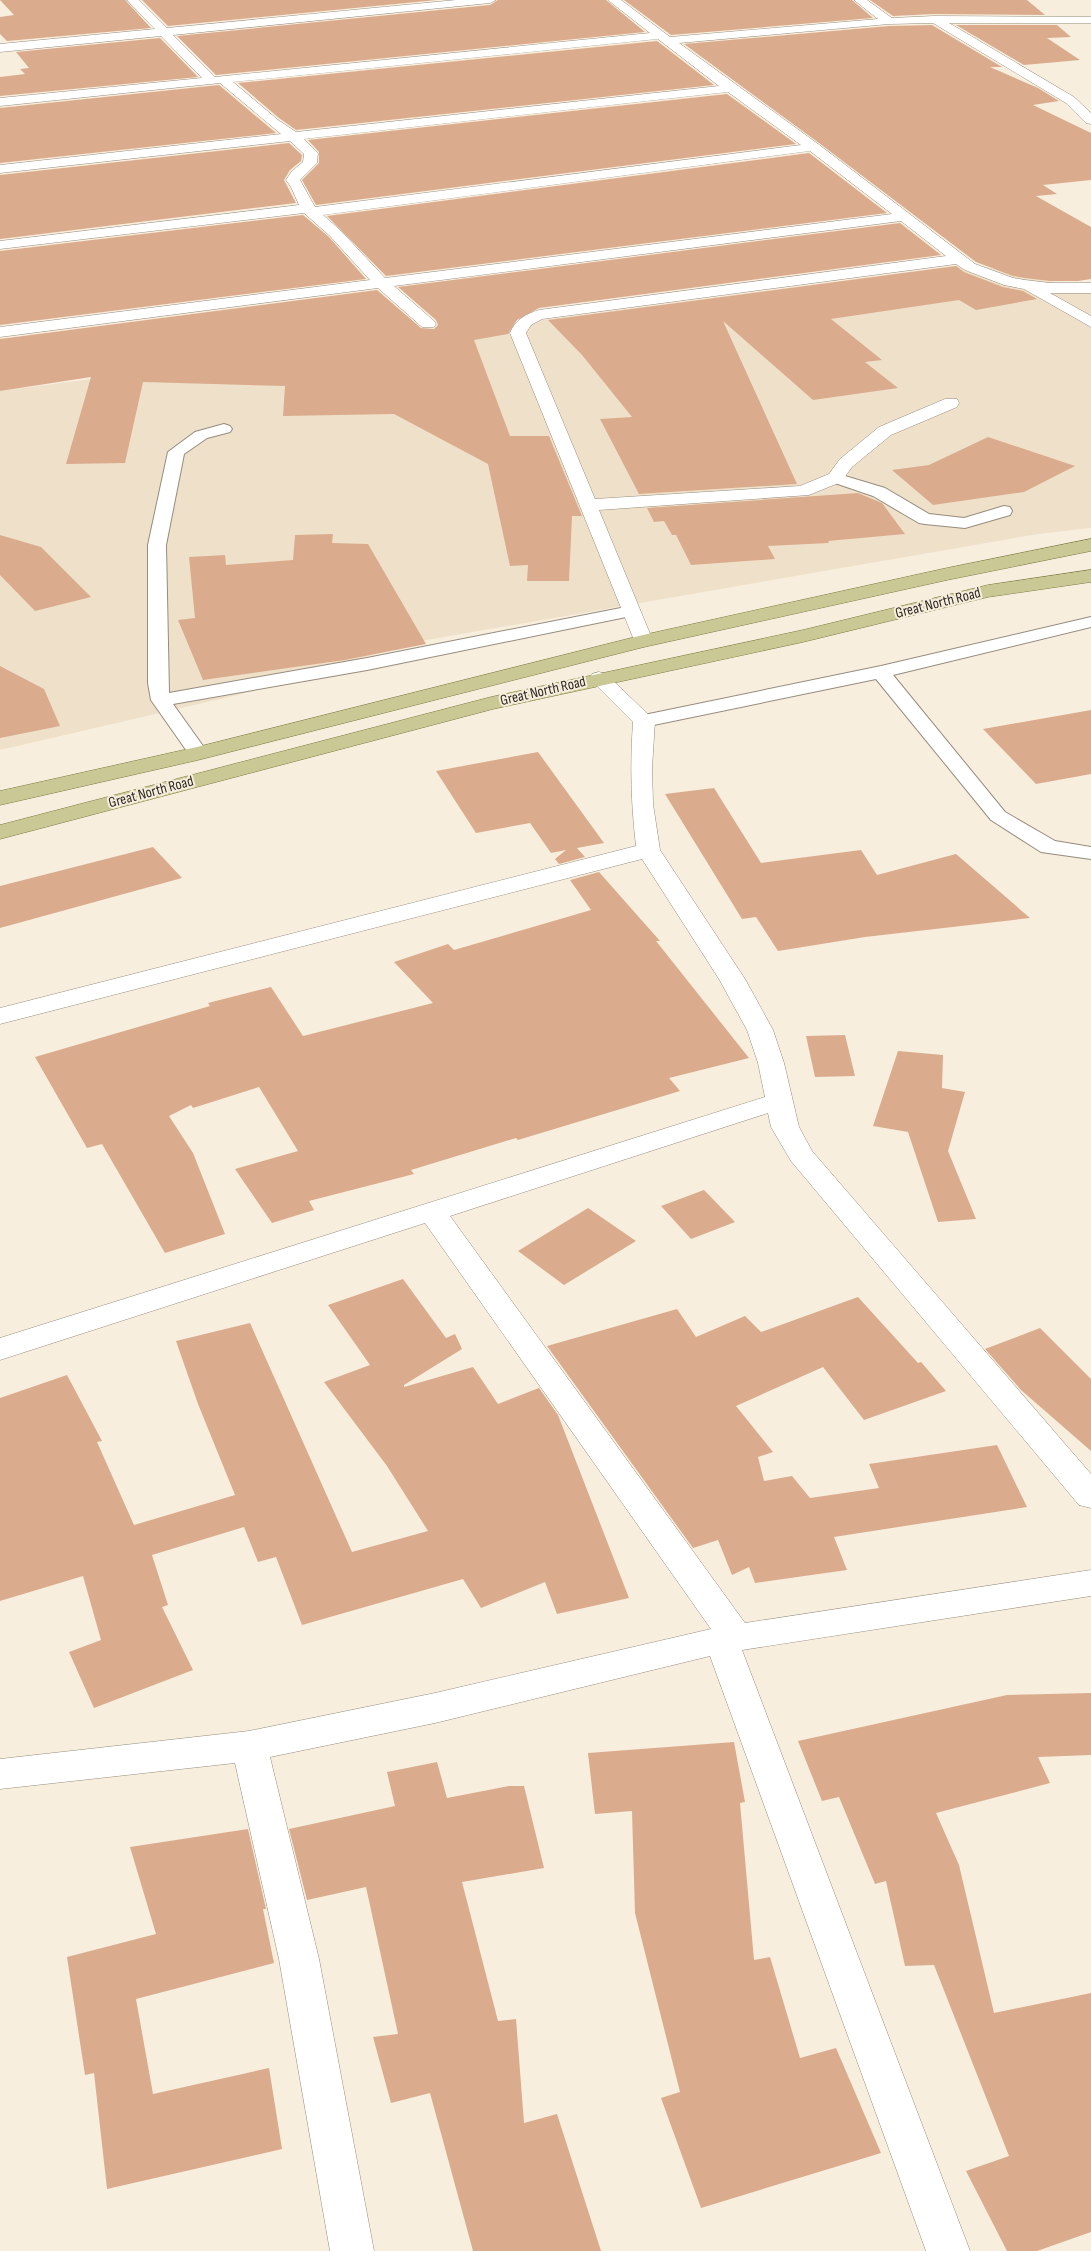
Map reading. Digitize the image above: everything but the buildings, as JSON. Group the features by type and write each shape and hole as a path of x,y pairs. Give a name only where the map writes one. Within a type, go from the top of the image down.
{"main road":[{"name":"Great North Road","path":"0,798 198,753 643,641 948,574 1091,545"},
{"name":"Great North Road","path":"0,832 491,703 599,678 803,636 988,591 1091,576"}],"street":[{"path":"133,0 167,32 188,57 294,137 311,153 310,163 293,180 310,210 335,233 380,282 428,324"},
{"path":"0,48 490,0"},
{"path":"614,0 730,88 813,147 958,259 987,274 1025,285 1050,288 1091,288"},
{"path":"860,0 889,21"},
{"path":"934,19 1070,100 1091,120"},
{"path":"0,102 664,38 889,21 934,19 1091,20"},
{"path":"0,169 730,88"},
{"path":"0,244 310,210 813,147"},
{"path":"0,332 380,282 903,217"},
{"path":"643,641 518,333 520,326 528,319 539,315 958,259"},
{"path":"1025,285 1091,322"},
{"path":"588,505 803,491 836,478 846,463 885,431 951,403"},
{"path":"599,678 644,721 641,768 642,804 648,850 732,979 760,1030 771,1063 785,1127 801,1155 1091,1496"},
{"path":"0,1016 648,850"},
{"path":"0,1349 779,1101"},
{"path":"432,1212 729,1639 948,2251"},
{"path":"0,1774 249,1746 434,1708 729,1639 1091,1583"},
{"path":"249,1746 299,1959 352,2251"}],"lane":[{"path":"198,753 161,700 158,683 156,546 176,452 201,435 224,429"},
{"path":"836,478 879,492 925,519 965,523 1004,511"},
{"path":"161,700 367,664 630,611"},
{"path":"644,721 881,672 1091,622"},
{"path":"881,672 998,816 1049,847 1091,853"}],"shaded area":[{"path":"971,264 1091,290 1091,528 1038,534 415,642 242,694 0,750 0,391"}]}
